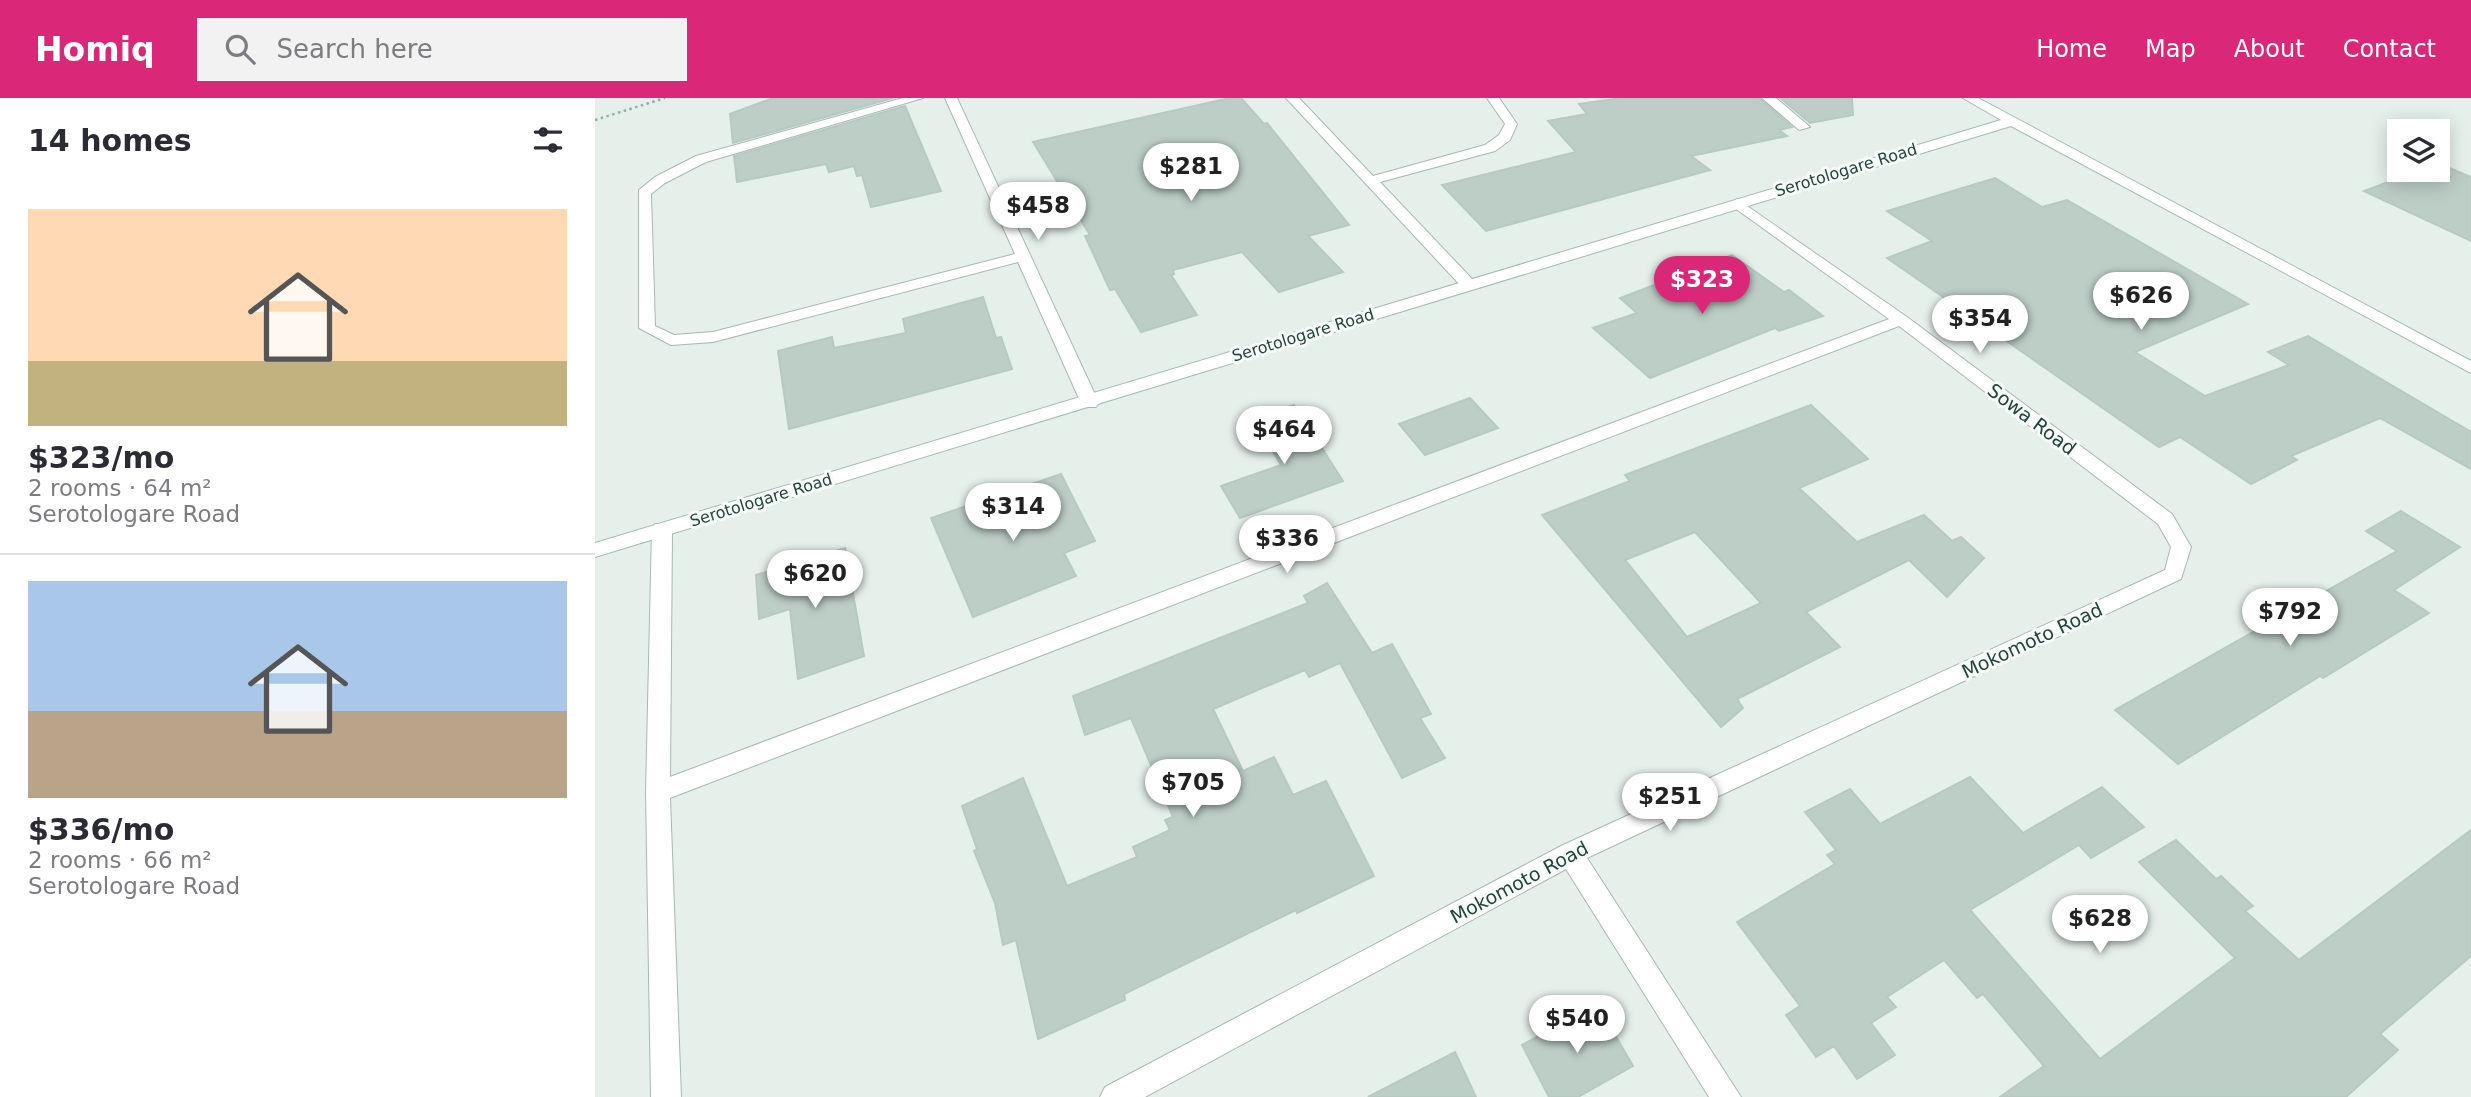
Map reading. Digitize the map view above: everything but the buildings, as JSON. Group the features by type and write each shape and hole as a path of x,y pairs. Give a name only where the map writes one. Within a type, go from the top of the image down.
{"street":[{"path":"917,98 701,159 660,180 644,193 647,328 671,340 713,337 1025,256"},
{"path":"951,98 1090,402"},
{"path":"1292,98 1373,180 1468,284"},
{"path":"1373,180 1490,148 1505,137 1511,124 1493,98"},
{"path":"1768,98 1804,127"},
{"path":"1969,98 2471,368"},
{"name":"Serotologare Road","path":"595,550 2012,121"},
{"name":"Sowa Road","path":"1737,203 1901,320 2165,519 2181,547"},
{"path":"659,792 1901,320"},
{"path":"662,529 659,792 666,1097"},
{"name":"Mokomoto Road","path":"1115,1097 1570,854 2174,574 2181,547"},
{"path":"1570,854 1726,1097"}],"path":[{"path":"595,120 665,98"}]}
